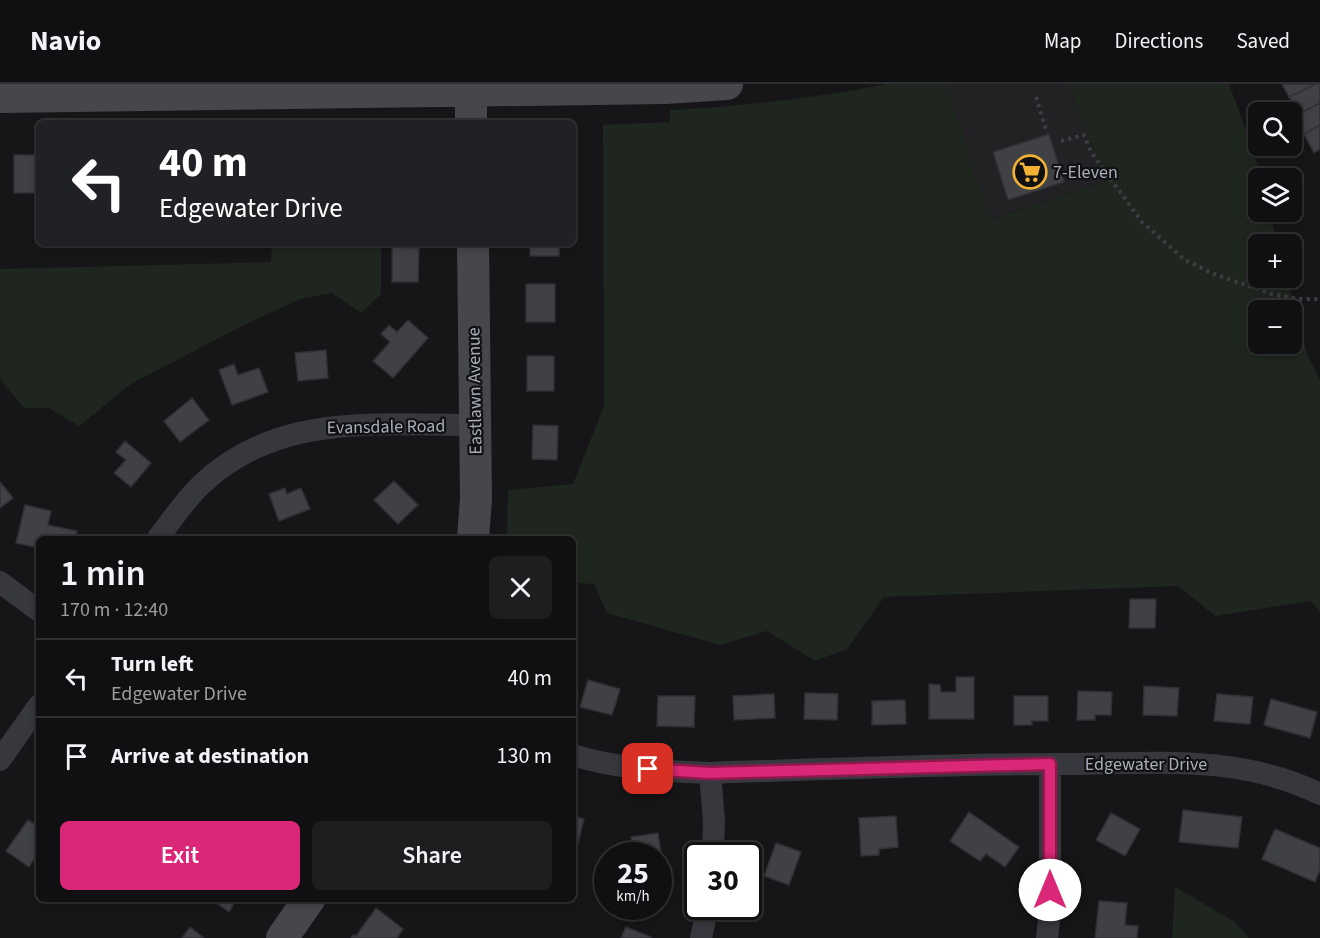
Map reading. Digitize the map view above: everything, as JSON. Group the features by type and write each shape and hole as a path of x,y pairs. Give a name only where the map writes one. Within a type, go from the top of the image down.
{"street":[{"path":"0,97 664,88 727,84"},
{"path":"471,90 471,120"},
{"name":"Eastlawn Avenue","path":"473,246 476,499 473,536"},
{"name":"Evansdale Road","path":"159,536 183,504 218,471 240,456 290,434 323,427 379,423 475,425"},
{"path":"0,582 36,609"},
{"path":"0,760 36,709"},
{"name":"Edgewater Drive","path":"576,756 616,765 710,773 1050,764 1206,763 1263,772 1320,794"},
{"path":"1047,938 1050,911 1050,764"},
{"path":"710,773 713,842"},
{"path":"282,938 307,902"},
{"path":"701,938 705,920"}],"path":[{"path":"1036,97 1047,133"},
{"path":"1061,141 1084,135 1092,152 1137,215 1161,241 1185,260 1214,274 1272,294 1298,299 1320,299"}],"shaded area":[{"path":"887,84 946,84 990,220 1105,182 1068,84 1229,84 1248,136 1248,156 1255,156 1258,168 1248,168 1248,222 1272,222 1275,234 1248,234 1248,288 1290,288 1293,300 1248,300 1248,354 1302,354 1302,334 1308,356 1320,380 1320,612 1310,601 1215,616 1178,586 884,597 847,649 815,661 767,631 720,645 607,613 594,584 576,583 576,536 507,536 508,490 573,484 604,406 603,125 670,122 670,110 779,101"},
{"path":"946,84 1068,84 1105,182 989,220"},
{"path":"272,246 381,246 381,294 361,313 332,293 300,299 238,328 131,384 79,426 49,408 24,408 0,379 0,269 271,262"},
{"path":"1175,887 1235,922 1249,938 1172,938"}],"building":[{"path":"1282,84 1316,84 1289,97"},
{"path":"1320,84 1320,103 1302,112 1302,102 1292,102 1289,97"},
{"path":"1320,103 1320,125 1304,134 1302,112"},
{"path":"1320,125 1320,149 1314,153 1304,134"},
{"name":"7-Eleven","path":"1049,134 1064,182 1008,200 993,152"},
{"path":"14,155 36,155 36,193 14,193"},
{"path":"530,246 559,246 559,256 530,256"},
{"path":"392,247 419,248 418,282 392,282"},
{"path":"526,284 555,284 555,322 526,322"},
{"path":"408,320 428,338 393,378 373,361 390,342 381,334 389,325 397,332"},
{"path":"326,350 328,378 298,381 295,353"},
{"path":"527,356 554,356 554,391 527,391"},
{"path":"234,364 238,375 259,368 268,392 232,405 219,370"},
{"path":"192,398 209,420 180,442 164,421"},
{"path":"533,425 558,426 557,460 532,459"},
{"path":"125,441 151,463 131,487 114,473 126,460 116,452"},
{"path":"394,481 418,505 398,524 374,500"},
{"path":"0,482 13,498 0,508"},
{"path":"285,488 287,494 301,488 310,509 279,521 269,494"},
{"path":"25,505 51,511 48,525 77,531 76,536 36,536 36,547 16,543"},
{"path":"1130,599 1156,599 1155,628 1129,628"},
{"path":"956,677 974,677 974,719 929,719 929,684 940,685 941,692 956,692"},
{"path":"588,680 620,689 612,715 580,707"},
{"path":"1144,686 1179,688 1177,716 1143,715"},
{"path":"1078,691 1112,692 1111,715 1095,715 1095,720 1077,720"},
{"path":"805,693 838,694 837,720 804,719"},
{"path":"774,694 775,718 734,720 733,696"},
{"path":"1217,694 1253,697 1250,724 1214,721"},
{"path":"658,696 695,696 694,727 657,726"},
{"path":"1014,696 1048,696 1048,721 1032,721 1032,725 1014,725"},
{"path":"1271,699 1317,712 1310,738 1264,725"},
{"path":"905,700 906,724 872,725 872,701"},
{"path":"1183,810 1242,817 1238,848 1179,842"},
{"path":"969,812 1019,847 1005,867 986,854 980,861 950,841"},
{"path":"1111,813 1140,829 1125,856 1096,840"},
{"path":"896,816 898,847 879,849 879,855 861,856 859,818"},
{"path":"576,817 584,819 578,843 576,842"},
{"path":"28,820 36,825 36,856 29,867 6,851"},
{"path":"1275,829 1320,848 1320,870 1315,882 1262,859"},
{"path":"658,833 659,842 632,842 631,837"},
{"path":"776,843 801,852 789,885 764,876"},
{"path":"1099,901 1127,903 1125,925 1138,926 1137,938 1095,938"},
{"path":"215,902 235,902 229,912"},
{"path":"376,908 403,929 397,938 351,938 353,935 356,936"},
{"path":"190,927 204,938 182,938"},
{"path":"626,927 651,937 621,938"}],"place":[{"name":"7-Eleven","path":"1030,172"}],"route":[{"path":"648,769 710,773 1050,764 1050,890"}]}
